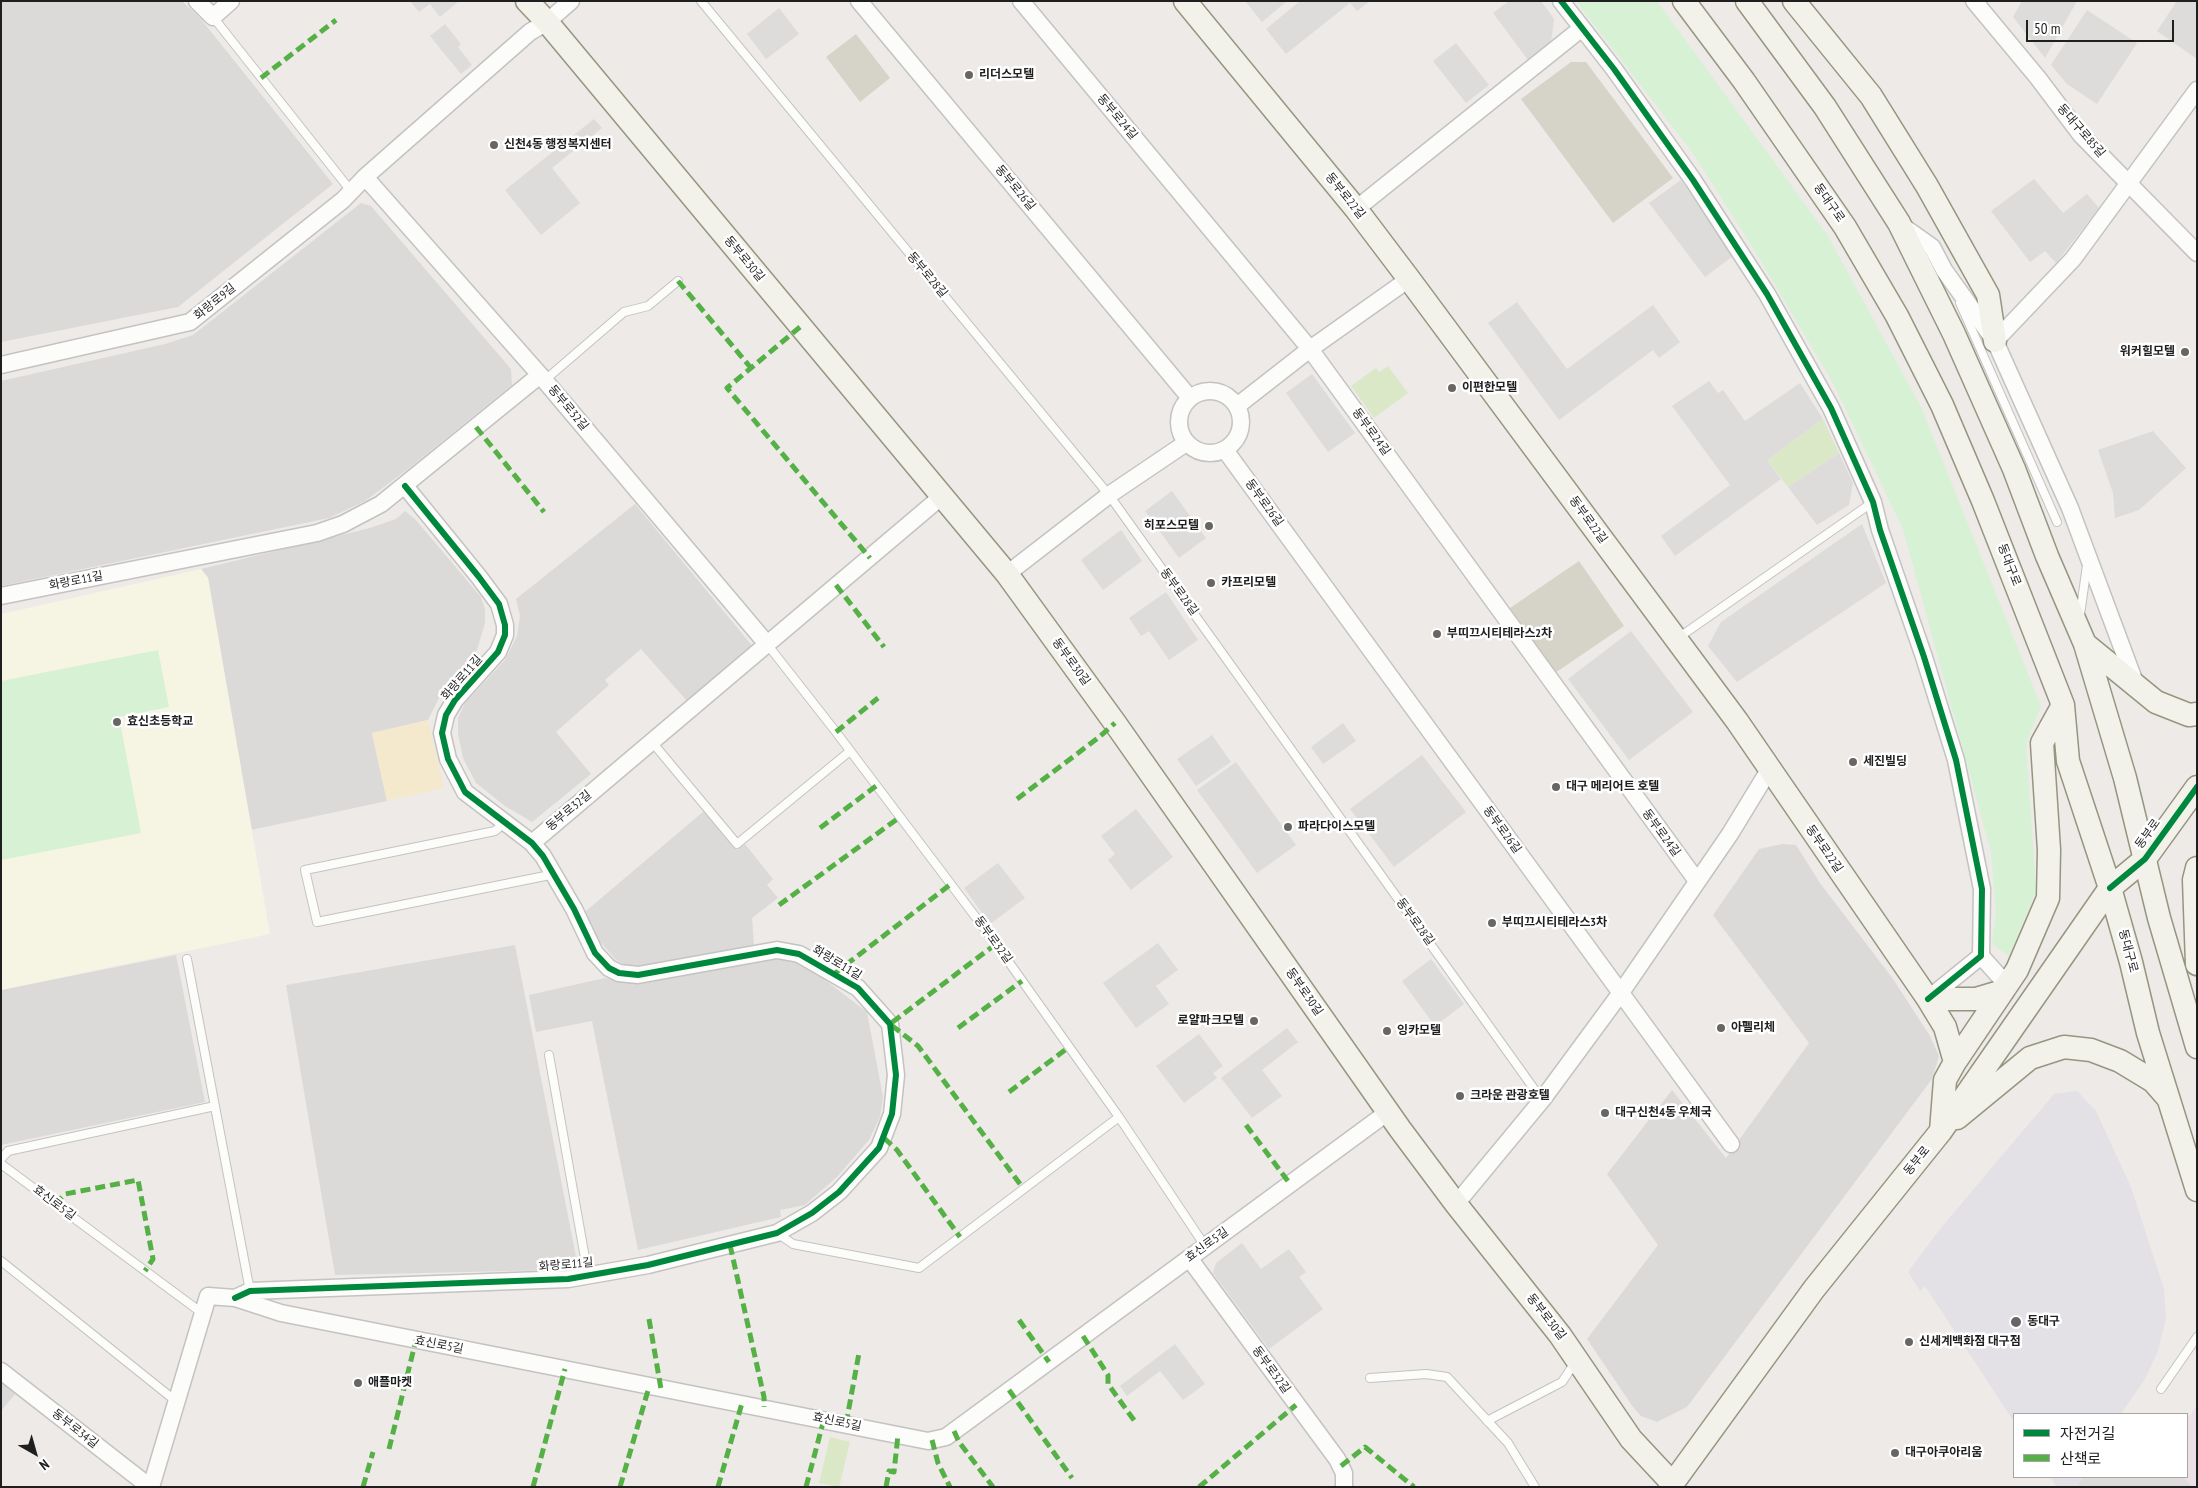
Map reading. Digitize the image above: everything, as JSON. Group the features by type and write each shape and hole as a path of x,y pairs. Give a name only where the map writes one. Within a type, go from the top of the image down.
{"main road":[{"name":"동부로30길","path":"527,1 547,22 1007,574 1115,723 1388,1112 1456,1204 1577,1359 1631,1439 1671,1485"},
{"name":"동부로22길","path":"1185,1 1356,209 1737,721 1946,1027 1955,1062"},
{"name":"동대구로","path":"1684,1 1744,81 1845,227 1897,316 1942,404 1983,501 2063,705 2068,761 2110,888 2131,962 2148,1033 2197,1190"},
{"path":"1747,1 1825,107 1899,223 1954,334 2014,469 2047,556 2081,636 2125,778 2159,918 2197,1047"},
{"path":"1794,1 1871,96 1927,186 1988,295 1995,341"},
{"path":"2081,636 2138,689 2156,702 2189,715 2197,714"},
{"path":"1940,1131 1945,1080 2017,970 2048,898 2049,850 2042,743 2063,705"},
{"name":"동부로","path":"1671,1485 1814,1288 1940,1131 2110,888 2145,859 2197,787"},
{"path":"2197,868 2194,880 2197,964"},
{"path":"1928,999 1976,999 2005,988"},
{"path":"1940,1131 2030,1058 2064,1047 2090,1050 2120,1061 2153,1080 2170,1102"}],"street":[{"path":"197,1 213,17 231,1"},
{"path":"365,177 530,32 547,22 571,1"},
{"name":"동부로26길","path":"859,1 1190,398"},
{"name":"동부로24길","path":"1021,1 1310,349 1697,881"},
{"path":"1562,1 1693,180 1767,294 1831,408 1873,502 1880,530 1924,657 1956,760 1982,889 1981,956 2005,988"},
{"name":"동대구로85길","path":"1974,1 2038,78 2081,135 2197,253"},
{"path":"1356,209 1582,28"},
{"path":"1995,341 2073,259 2197,90"},
{"name":"화랑로9길","path":"1,365 190,322 343,200 365,177"},
{"name":"동부로32길","path":"365,177 542,378 766,644 532,843"},
{"path":"1899,223 1932,247 1944,270 1995,341 2070,508 2138,689"},
{"path":"1237,406 1310,349 1409,279"},
{"name":"화랑로11길","path":"1,596 317,532 343,524 381,504 542,378"},
{"path":"1214,391 1224,394 1237,406 1242,425 1239,435 1225,450 1205,454 1186,443 1181,435 1180,416 1182,407 1190,398 1205,392 1214,391"},
{"path":"1007,574 1109,495 1186,443"},
{"name":"동부로26길","path":"1225,450 1620,994 1732,1144"},
{"name":"화랑로11길","path":"235,1298 250,1291 588,1276 648,1265 777,1234 812,1213 839,1192 879,1148 892,1114 896,1076 890,1024 858,988 799,954 777,950 638,975 619,973 609,968 595,952 555,874 532,843 465,792 448,759 442,733 446,714 455,700 498,652 505,635 503,614 499,604 479,576 405,486"},
{"path":"766,644 941,497"},
{"path":"1456,1204 1542,1100 1620,994 1730,834 1769,770"},
{"path":"1928,999 1981,956"},
{"name":"효신로5길","path":"150,1487 178,1402 208,1296 235,1298 290,1315 928,1441 946,1438 1388,1112"},
{"name":"동부로32길","path":"1189,1258 1337,1459 1344,1473 1344,1487"},
{"name":"동부로34길","path":"1,1371 150,1487"}],"lane":[{"name":"동부로28길","path":"701,1 1109,495 1542,1100"},
{"path":"213,17 351,192"},
{"path":"1944,270 2057,522"},
{"path":"542,378 624,312 648,306 678,282"},
{"path":"1676,640 1873,502"},
{"path":"2081,636 2088,556"},
{"name":"동부로32길","path":"766,644 982,925 1119,1117 1205,1246"},
{"path":"652,742 737,844 850,752"},
{"path":"504,823 495,831 305,870 317,922 555,874"},
{"path":"187,959 250,1291"},
{"path":"549,1055 588,1276"},
{"path":"1,1159 8,1151 215,1106"},
{"path":"777,1234 793,1244 919,1268 1119,1117"},
{"name":"효신로5길","path":"1,1164 202,1313"},
{"path":"1,1261 178,1402"},
{"path":"2161,1389 2197,1337"},
{"path":"1487,1421 1562,1382 1577,1359"},
{"path":"1370,1378 1426,1374 1447,1377 1508,1443 1535,1487"}],"shaded area":[{"path":"1,1 182,1 200,18 333,184 178,307 1,342"},
{"path":"410,1 459,1 440,17 430,4 419,12"},
{"path":"1245,1 1287,1 1262,22"},
{"path":"1300,1 1370,1 1357,11 1350,3 1286,54 1266,29"},
{"path":"1509,1 1541,1 1554,19 1551,43 1528,60 1493,13"},
{"path":"2022,1 2077,1 2045,58 2013,17"},
{"path":"2177,1 2197,1 2197,59 2157,31"},
{"path":"779,8 799,34 766,59 747,34"},
{"path":"2087,10 2137,43 2097,104 2067,84 2051,65"},
{"path":"445,24 461,44 458,47 472,65 461,74 430,36"},
{"path":"856,34 890,78 860,102 826,57"},
{"path":"1456,43 1489,85 1466,103 1433,61"},
{"path":"1571,62 1586,62 1673,178 1613,223 1521,99"},
{"path":"594,119 602,128 552,168 580,203 541,235 505,190"},
{"path":"2034,179 2063,213 2087,194 2099,208 2056,263 2045,251 2030,262 1991,211"},
{"path":"1681,180 1733,256 1705,277 1649,203"},
{"path":"361,203 371,206 511,369 512,385 408,469 365,501 329,518 1,586 1,381 165,344 193,335"},
{"path":"1517,302 1567,369 1653,305 1680,342 1659,358 1653,350 1559,420 1488,323"},
{"path":"1312,374 1355,433 1328,452 1286,393"},
{"path":"1709,381 1718,393 1723,390 1745,421 1800,383 1823,419 1767,460 1781,479 1675,556 1661,536 1730,485 1672,406"},
{"path":"2153,431 2186,468 2139,510 2115,518 2113,493 2098,450"},
{"path":"1839,453 1853,483 1849,505 1817,525 1788,487"},
{"path":"1172,491 1206,538 1179,558 1145,511"},
{"path":"635,504 754,648 687,701 641,649 605,680 609,685 556,732 591,774 532,822 505,806 476,783 463,758 458,734 458,718 465,703 505,660 517,636 520,616 516,599"},
{"path":"405,511 415,519 481,597 485,609 485,623 477,650 442,692 428,720 372,733 387,801 251,830 208,578 201,569 370,528 396,519"},
{"path":"1862,524 1886,583 1737,682 1708,646 1721,622"},
{"path":"1121,530 1142,561 1103,590 1081,560"},
{"path":"1579,561 1624,626 1555,673 1510,608"},
{"name":"효신초등학교","path":"201,569 208,578 270,934 1,990 1,614"},
{"path":"1166,592 1198,640 1169,660 1149,631 1141,636 1129,618"},
{"path":"1631,631 1693,712 1629,760 1568,679"},
{"path":"1343,723 1356,741 1323,764 1311,747"},
{"path":"1212,735 1231,762 1196,786 1177,759"},
{"path":"1422,755 1466,812 1394,867 1350,809"},
{"path":"1236,762 1296,845 1257,873 1197,790"},
{"path":"1136,809 1173,857 1131,890 1108,860 1115,854 1101,836"},
{"path":"704,811 737,850 745,844 773,879 767,885 778,898 752,918 754,945 667,965 636,968 625,965 616,960 590,930 586,911"},
{"path":"1782,844 1796,845 1820,883 1893,979 1930,1036 1939,1056 1932,1079 1687,1407 1657,1422 1641,1416 1633,1407 1587,1339 1658,1245 1607,1174 1672,1090 1726,1158 1809,1043 1713,915 1759,849"},
{"path":"998,863 1025,898 990,924 964,888"},
{"path":"1158,943 1178,970 1156,986 1169,1004 1136,1028 1103,983"},
{"path":"515,945 578,1267 553,1270 335,1275 286,985"},
{"path":"176,955 205,1102 1,1145 1,990"},
{"path":"783,957 798,961 812,970 867,1012 883,1097 880,1117 869,1140 837,1177 805,1205 780,1210 781,1217 638,1250 592,1021 536,1032 529,995 605,978 638,984"},
{"path":"1431,959 1464,1004 1435,1026 1402,981"},
{"path":"1287,1028 1298,1042 1262,1070 1282,1096 1252,1118 1221,1078"},
{"path":"1199,1034 1223,1066 1213,1073 1217,1078 1184,1103 1156,1066"},
{"path":"2077,1091 2096,1111 2131,1187 2164,1289 2166,1319 2158,1351 2145,1379 2122,1413 2013,1413 2013,1420 1925,1286 1920,1291 1908,1272 1940,1229 2054,1094"},
{"path":"1242,1243 1261,1269 1289,1249 1306,1272 1299,1277 1323,1309 1269,1349 1213,1273 1216,1263"},
{"path":"1175,1344 1205,1384 1183,1400 1160,1371 1127,1396 1120,1386"},
{"path":"1,1382 16,1393 1,1411"},
{"path":"2197,1405 2197,1487 2140,1487 2146,1478 2188,1478 2188,1418"},
{"path":"2051,1478 2082,1478 2077,1487 2057,1487"}],"green space":[{"path":"1576,1 1657,1 1828,236 1921,407 2041,706 2026,744 2036,891 2009,956 1992,944 1996,912 1991,852 1903,529 1832,381 1756,253 1695,156"},
{"path":"1388,366 1408,393 1374,418 1351,386 1376,368 1379,372"},
{"path":"1823,419 1839,453 1788,487 1767,460"},
{"path":"158,650 169,707 119,717 141,833 1,860 1,681"},
{"path":"830,1437 850,1442 839,1487 819,1483"}],"sand":[{"path":"428,720 444,788 387,801 372,733"}],"pier":[{"path":"2082,1478 2184,1478 2193,1487 2077,1487"}],"marked path":[{"path":"261,78 336,20"},
{"path":"678,281 751,368"},
{"path":"800,327 727,388 870,558"},
{"path":"476,427 544,512"},
{"path":"836,585 884,647"},
{"path":"836,732 878,698"},
{"path":"1017,799 1115,723"},
{"path":"820,828 876,786"},
{"path":"779,905 900,817"},
{"path":"834,974 951,884"},
{"path":"996,944 890,1024 918,1046 1023,1188"},
{"path":"958,1028 1022,981"},
{"path":"1009,1092 1069,1047"},
{"path":"1246,1125 1290,1184"},
{"path":"884,1138 897,1150 960,1237"},
{"path":"55,1204 65,1194 138,1180 153,1259 145,1271"},
{"path":"730,1245 764,1397 764,1407"},
{"path":"649,1319 661,1389"},
{"path":"1019,1320 1049,1362"},
{"path":"1083,1336 1108,1375 1108,1384 1136,1423"},
{"path":"389,1449 416,1340"},
{"path":"846,1424 859,1353"},
{"path":"533,1487 565,1369"},
{"path":"620,1487 649,1387"},
{"path":"1009,1390 1072,1478"},
{"path":"718,1487 742,1403"},
{"path":"1199,1487 1296,1405"},
{"path":"806,1487 824,1419"},
{"path":"954,1431 959,1442 993,1487"},
{"path":"886,1487 889,1471 894,1472 898,1435"},
{"path":"932,1440 938,1463 950,1487"},
{"path":"1341,1466 1365,1447 1414,1487"},
{"path":"363,1487 373,1452"}],"cycle path":[{"path":"1561,1 1614,69 1693,180 1767,294 1831,408 1873,502 1880,530 1924,657 1956,760 1982,889 1981,956 1928,999"},
{"path":"235,1298 250,1291 568,1279 648,1265 777,1233 812,1213 839,1192 879,1148 892,1114 896,1075 890,1024 858,988 799,954 777,950 638,975 619,973 609,968 595,953 574,909 543,856 532,843 465,792 448,759 442,733 446,715 455,700 498,652 505,635 505,625 499,604 405,486"},
{"path":"2110,888 2145,859 2197,787"}],"place":[{"name":"리더스모텔","path":"969,75"},
{"name":"신천4동 행정복지센터","path":"494,145"},
{"name":"워커힐모텔","path":"2185,352"},
{"name":"이편한모텔","path":"1452,388"},
{"name":"히포스모텔","path":"1209,526"},
{"name":"카프리모텔","path":"1211,583"},
{"name":"부띠끄시티테라스2차","path":"1437,634"},
{"name":"효신초등학교","path":"117,722"},
{"name":"세진빌딩","path":"1853,762"},
{"name":"대구 메리어트 호텔","path":"1556,787"},
{"name":"파라다이스모텔","path":"1288,827"},
{"name":"부띠끄시티테라스3차","path":"1492,923"},
{"name":"로얄파크모텔","path":"1254,1021"},
{"name":"아펠리체","path":"1721,1028"},
{"name":"잉카모텔","path":"1387,1031"},
{"name":"크라운 관광호텔","path":"1460,1096"},
{"name":"대구신천4동 우체국","path":"1605,1113"},
{"name":"동대구","path":"2016,1322"},
{"name":"신세계백화점 대구점","path":"1909,1342"},
{"name":"애플마켓","path":"358,1383"},
{"name":"대구아쿠아리움","path":"1895,1453"}]}
